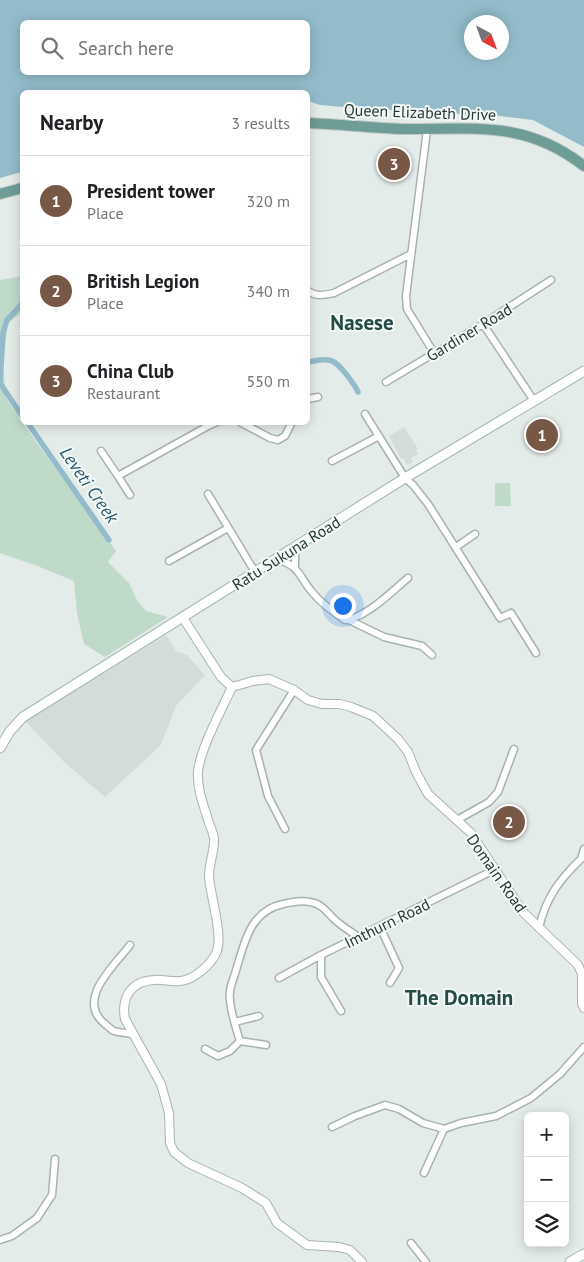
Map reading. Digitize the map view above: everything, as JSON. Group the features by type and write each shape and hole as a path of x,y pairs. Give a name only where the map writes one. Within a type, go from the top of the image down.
{"main road":[{"name":"Queen Elizabeth Drive","path":"310,123 428,130 469,128 508,131 541,141 584,166"},
{"path":"0,194 20,189"},
{"name":"Ratu Sukuna Road","path":"0,748 10,731 24,717 404,478 584,371"},
{"path":"570,1262 584,1254"}],"street":[{"path":"428,130 406,296 407,309 434,353"},
{"path":"310,291 316,295 334,293 411,254"},
{"name":"Gardiner Road","path":"386,382 483,324 551,280"},
{"path":"483,324 534,401"},
{"path":"310,399 318,397"},
{"path":"366,414 404,478 428,504 500,618 511,613 536,653"},
{"path":"118,476 210,425"},
{"path":"246,425 270,438 278,440 285,436 290,425"},
{"path":"332,461 379,436"},
{"path":"101,451 130,495"},
{"path":"208,494 255,572"},
{"path":"169,561 228,528"},
{"path":"456,547 475,534"},
{"path":"295,547 295,568"},
{"path":"276,559 295,568 312,593 323,604 345,620 349,620 384,637 422,646 432,655"},
{"path":"349,620 362,615 376,606 408,578"},
{"path":"183,618 221,677 232,687 202,754 198,773 201,797 214,838 209,874 217,921 218,950 202,970 192,978 181,981 155,979 142,981 132,989 125,999 123,1010 125,1019 161,1084 169,1113 170,1143 174,1152 188,1163 242,1188 266,1203 276,1223 307,1245 339,1247 350,1250 362,1262"},
{"name":"Domain Road","path":"232,687 269,679 294,690 308,700 322,704 352,706 378,720 398,739 408,752 428,794 471,833 523,912 578,964 582,974 582,1004 584,1008"},
{"path":"285,830 268,796 256,750 294,690"},
{"path":"457,820 488,802 498,792 514,749"},
{"path":"539,928 541,916 558,882 583,858 584,849"},
{"name":"Imthurn Road","path":"279,978 321,955 496,869"},
{"path":"240,1041 230,1001 230,989 250,929 268,909 294,902 309,902 321,906 345,928 359,937"},
{"path":"380,927 399,968 390,983"},
{"path":"130,945 98,986 93,1006 98,1019 113,1031 134,1034"},
{"path":"321,955 321,977 341,1011"},
{"path":"235,1022 259,1016"},
{"path":"240,1041 266,1045"},
{"path":"205,1049 218,1056 230,1051 240,1041"},
{"path":"332,1127 385,1105 391,1105 423,1123 444,1129 461,1123 496,1116 531,1098 560,1074 584,1047"},
{"path":"424,1173 444,1129"},
{"path":"0,1240 12,1236 37,1218 52,1195 56,1159"},
{"path":"411,1243 422,1260 426,1262"}],"shaded area":[{"path":"404,427 418,449 416,451 418,454 411,458 413,462 407,465 403,458 401,459 389,436"},
{"path":"166,635 176,651 187,655 205,675 176,706 161,745 105,797 65,763 25,721"}],"green space":[{"path":"20,276 20,314 8,323 3,363 6,398 20,419 20,425 24,425 116,551 108,562 129,583 137,600 146,611 168,617 105,657 84,644 77,613 74,581 0,553 0,280"},
{"path":"495,483 510,483 511,506 495,506"}],"water":[{"path":"0,0 584,0 584,147 533,120 419,110 377,110 320,105 310,102 310,90 20,90 20,173 0,178"}],"waterway":[{"name":"Leveti Creek","path":"20,306 7,320 3,333 0,383 20,413"},
{"path":"310,362 332,361 339,366 358,392"},
{"name":"Leveti Creek","path":"29,425 109,540"}],"place":[{"name":"China Club","path":"394,164"},
{"name":"President tower","path":"542,435"},
{"name":"British Legion","path":"509,822"}],"district":[{"name":"Nasese","path":"362,323"},
{"name":"The Domain","path":"459,998"}]}
